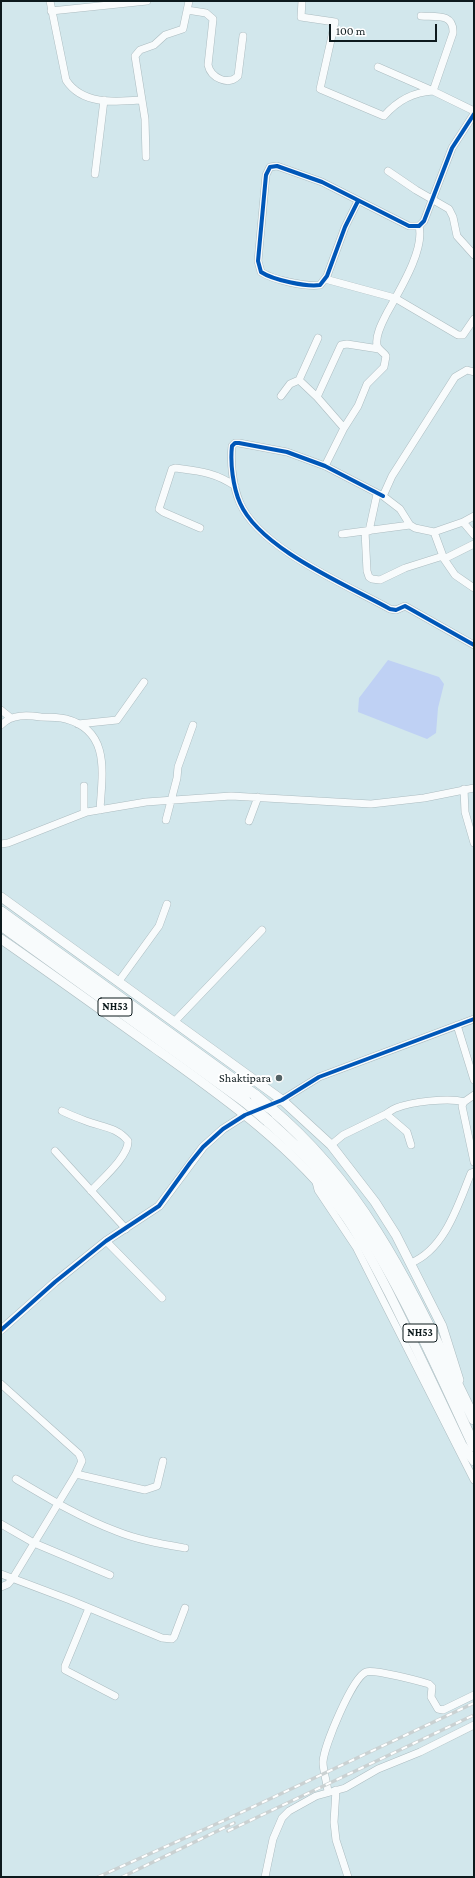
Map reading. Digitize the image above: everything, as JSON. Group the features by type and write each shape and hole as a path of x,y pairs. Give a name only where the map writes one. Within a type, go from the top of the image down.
{"highway":[{"name":"NH53","path":"1,912 17,930 232,1091 254,1109 318,1168 363,1220 400,1268 474,1419"},
{"name":"NH53","path":"1,925 17,930"},
{"name":"NH53","path":"363,1220 404,1300 474,1446"}],"main road":[{"path":"1,897 282,1100 330,1145 375,1202 411,1263 442,1326 452,1353 462,1395"},
{"path":"1,939 198,1079 245,1115 268,1134 316,1182 344,1214 359,1238 401,1317 462,1445 474,1461"}],"street":[{"path":"50,1 66,80 72,89 81,95 104,100 117,102 141,100"},
{"path":"51,10 147,1"},
{"path":"146,157 145,119 135,60 136,54 140,50 154,45 165,35 181,30 184,27 189,1"},
{"path":"302,1 301,17 335,22 320,89 384,116 402,99 433,91"},
{"path":"188,10 206,13 213,19 208,65 214,76 230,80 238,76 243,36"},
{"path":"421,16 442,17 450,20 453,25 453,33 433,91"},
{"path":"358,201 345,227 325,279 320,285 307,286 264,274 258,268 268,169 273,166 302,174 322,182 409,226 419,226 424,221 452,148 474,112 433,91 378,67"},
{"path":"95,174 104,100"},
{"path":"388,171 432,200 449,209 453,218 457,236 474,255"},
{"path":"378,349 377,339 382,323 419,245 419,226"},
{"path":"325,279 395,298 458,335 464,335 474,319"},
{"path":"281,396 290,384 299,380 318,338"},
{"path":"317,397 341,345 347,344 378,349 386,356 385,365 367,384 358,406 344,428 325,466"},
{"path":"474,372 467,370 455,377 380,495 367,531 367,571 369,576 376,580 384,579 420,562 443,558 474,544"},
{"path":"299,380 317,397 344,428"},
{"path":"474,516 463,522 434,532 415,528 410,525 400,509 380,495 325,466 287,452 237,443 231,448 234,486 240,504 253,524 275,544 301,562 390,609 395,610 400,608 412,610 474,645"},
{"path":"200,528 159,509 172,469 175,468 209,472 223,478 234,486"},
{"path":"463,522 474,535"},
{"path":"342,534 410,525"},
{"path":"434,532 443,558 455,575 474,588"},
{"path":"78,724 117,720 144,682"},
{"path":"1,710 11,718"},
{"path":"1,725 11,718 21,715 65,719 78,724 90,733 97,744 102,760 100,810"},
{"path":"166,820 173,800 178,778 178,767 193,725"},
{"path":"84,786 84,813"},
{"path":"1,844 8,843 84,813 146,802 232,796 371,804 424,798 474,788"},
{"path":"464,789 464,812 474,843"},
{"path":"249,821 258,797"},
{"path":"119,981 159,926 167,904"},
{"path":"174,1021 262,930"},
{"path":"1,1330 55,1282 106,1241 159,1206 203,1146 223,1129 245,1115 282,1100 319,1077 474,1019"},
{"path":"457,1025 474,1080"},
{"path":"474,1095 464,1102 462,1106 474,1162"},
{"path":"330,1145 344,1135 396,1108 453,1099 464,1102"},
{"path":"62,1111 87,1121 111,1128 120,1133 128,1141 126,1149 114,1168 91,1191"},
{"path":"386,1114 407,1132 411,1145"},
{"path":"55,1151 126,1229"},
{"path":"411,1263 422,1259 439,1241 452,1217 471,1173 474,1172"},
{"path":"316,1182 318,1190 356,1247 474,1480"},
{"path":"106,1241 162,1298"},
{"path":"1,1384 79,1454 82,1461 76,1474 57,1503 13,1578 8,1584 1,1587"},
{"path":"76,1474 145,1490 157,1486 162,1461"},
{"path":"16,1479 57,1503 116,1531 150,1542 184,1548"},
{"path":"1,1524 34,1543 110,1575"},
{"path":"1,1574 162,1638 172,1639 185,1608"},
{"path":"89,1608 64,1670 115,1696"},
{"path":"328,1792 323,1762 326,1747 345,1702 357,1679 368,1671 429,1684 432,1687 431,1697 438,1709 442,1710 474,1695"},
{"path":"265,1877 270,1849 282,1818 296,1807 316,1796 345,1788 378,1770 420,1752 474,1725"},
{"path":"336,1790 334,1822 336,1840 348,1877"}],"water":[{"path":"388,660 439,677 444,684 438,708 436,733 427,739 358,712 359,698"}],"railway":[{"path":"98,1877 225,1820 474,1703"},
{"path":"228,1831 474,1715"},
{"path":"122,1877 234,1823"}],"cycle path":[{"path":"358,201 345,227 327,276 320,285 307,285 290,282 273,278 261,272 258,261 266,175 270,167 277,166 322,182 409,226 419,226 424,221 452,148 474,114"},
{"path":"383,496 325,466 287,452 239,443 235,443 232,446 231,460 233,475 240,503 250,520 266,536 306,564 351,589 390,609 396,610 405,606 474,645"},
{"path":"1,1330 55,1282 106,1241 159,1206 203,1147 223,1129 245,1115 282,1100 319,1077 474,1019"}],"place":[{"name":"Shaktipara","path":"279,1078"}]}
